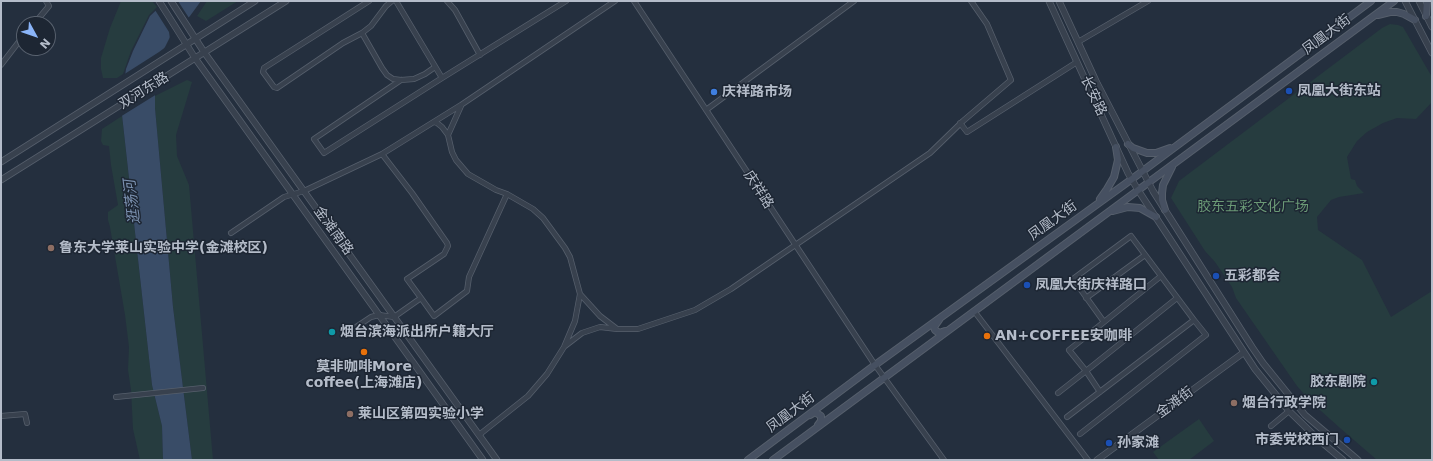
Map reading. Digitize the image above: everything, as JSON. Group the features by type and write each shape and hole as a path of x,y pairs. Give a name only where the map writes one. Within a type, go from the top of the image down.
{"main road":[{"path":"1359,10 1365,1"},
{"name":"凤凰大街","path":"748,460 875,365 1132,179 1371,1"},
{"name":"凤凰大街","path":"773,460 1394,1"},
{"path":"1426,16 1427,1"},
{"path":"1373,17 1383,13 1397,12 1415,20"},
{"path":"1128,144 1133,148 1147,153 1156,153 1175,146"},
{"path":"1096,205 1114,176 1118,160 1116,147"},
{"path":"1165,210 1162,200 1163,186 1174,164"},
{"path":"1106,214 1128,207 1140,208 1156,217"},
{"path":"949,311 937,322 934,327 935,330 939,333 955,325"},
{"path":"802,420 815,412 820,416 820,424 811,432"}],"street":[{"path":"41,16 49,6 46,1"},
{"name":"金滩南路","path":"171,1 204,52 497,460"},
{"name":"双河东路","path":"1,162 117,90 255,1"},
{"name":"双河东路","path":"1,180 286,1"},
{"path":"369,1 264,68 263,72 274,87 277,88 342,43 362,33 371,26 386,6 392,1"},
{"path":"396,1 442,78"},
{"path":"447,1 455,10 480,55"},
{"path":"401,80 314,139 324,153 566,1"},
{"path":"231,233 284,197 304,191 382,154 461,105 615,1"},
{"name":"庆祥路","path":"634,1 794,245 875,365 944,460"},
{"path":"706,110 854,1"},
{"path":"564,347 582,333 600,327 617,330 638,329 695,310 731,289 930,153 960,123 1012,80 987,24 971,1"},
{"name":"长安路","path":"1049,1 1116,147 1138,190 1243,353 1255,369 1288,411 1343,460"},
{"name":"长安路","path":"1059,1 1096,81 1142,171 1252,347 1305,415 1358,460"},
{"path":"1078,42 1148,1"},
{"path":"1406,1 1432,53"},
{"path":"1419,1 1432,27"},
{"name":"金滩南路","path":"160,2 195,58 483,460"},
{"path":"1424,38 1422,30 1423,26 1428,25 1432,27"},
{"path":"362,33 384,72 393,79 401,80 414,78 425,74 435,67"},
{"path":"1,65 9,57 16,45"},
{"path":"960,123 967,132 1077,62"},
{"path":"448,135 461,105"},
{"path":"434,122 442,127 448,135 452,152 456,160 468,174 533,209 551,227 570,257 580,294 575,321 564,347 548,374 528,396 479,435"},
{"path":"382,154 412,193 447,243 447,249 444,254 407,279 434,316 467,291 469,277 507,194"},
{"path":"1080,434 1206,335 1131,236 1073,279 1104,322"},
{"path":"1086,298 1145,255"},
{"path":"1100,392 1070,350 1160,276"},
{"path":"580,294 600,316 617,330"},
{"path":"353,329 371,317 379,315 394,317 421,298"},
{"path":"1058,393 1177,298"},
{"path":"974,311 1088,460"},
{"path":"1067,417 1194,320"},
{"name":"金滩街","path":"1097,460 1252,347"},
{"path":"116,397 203,388"},
{"path":"1271,426 1288,411"},
{"path":"1,416 25,414 27,423"}],"green space":[{"path":"121,1 152,1 157,7 149,15 131,51 123,74 117,78 103,78 101,58 110,28"},
{"path":"207,1 238,1 206,21 197,16"},
{"name":"胶东五彩文化广场","path":"1390,24 1403,27 1432,77 1432,102 1416,119 1397,118 1383,123 1367,132 1357,141 1347,157 1351,179 1355,180 1357,186 1364,193 1339,197 1331,200 1317,217 1318,230 1362,260 1391,317 1432,291 1432,460 1377,460 1311,402 1297,386 1236,298 1232,287 1215,262 1205,251 1171,198 1179,181 1382,28"},
{"path":"187,80 192,82 176,135 177,156 189,185 213,460 192,460 173,307 155,108 155,96"},
{"path":"122,116 152,385 162,426 163,460 140,460 133,429 131,390 128,370 129,347 125,315 108,220 108,212 118,205 109,146 103,145 101,141 102,129"},
{"path":"1199,419 1214,441 1189,460 1159,460 1153,452"}],"water":[{"name":"逛荡河","path":"166,1 201,1 190,16 171,35 158,61 155,74 155,108 173,307 192,460 163,460 162,426 152,385 121,106 126,69 133,51 150,16"}],"pier":[{"path":"165,1 178,1 189,18 170,39 169,32 155,10"},
{"path":"170,39 170,42 160,61 157,74 157,94 120,117 120,100 123,75 167,46"}],"place":[{"name":"凤凰大街东站","path":"1289,91"},
{"name":"庆祥路市场","path":"714,92"},
{"name":"鲁东大学莱山实验中学(金滩校区)","path":"51,248"},
{"name":"五彩都会","path":"1216,276"},
{"name":"凤凰大街庆祥路口","path":"1027,285"},
{"name":"烟台滨海派出所户籍大厅","path":"332,332"},
{"name":"AN+COFFEE安咖啡","path":"987,336"},
{"name":"莫非咖啡More coffee(上海滩店)","path":"364,352"},
{"name":"胶东剧院","path":"1374,382"},
{"name":"烟台行政学院","path":"1234,403"},
{"name":"莱山区第四实验小学","path":"350,414"},
{"name":"市委党校西门","path":"1347,440"},
{"name":"孙家滩","path":"1109,443"}]}
